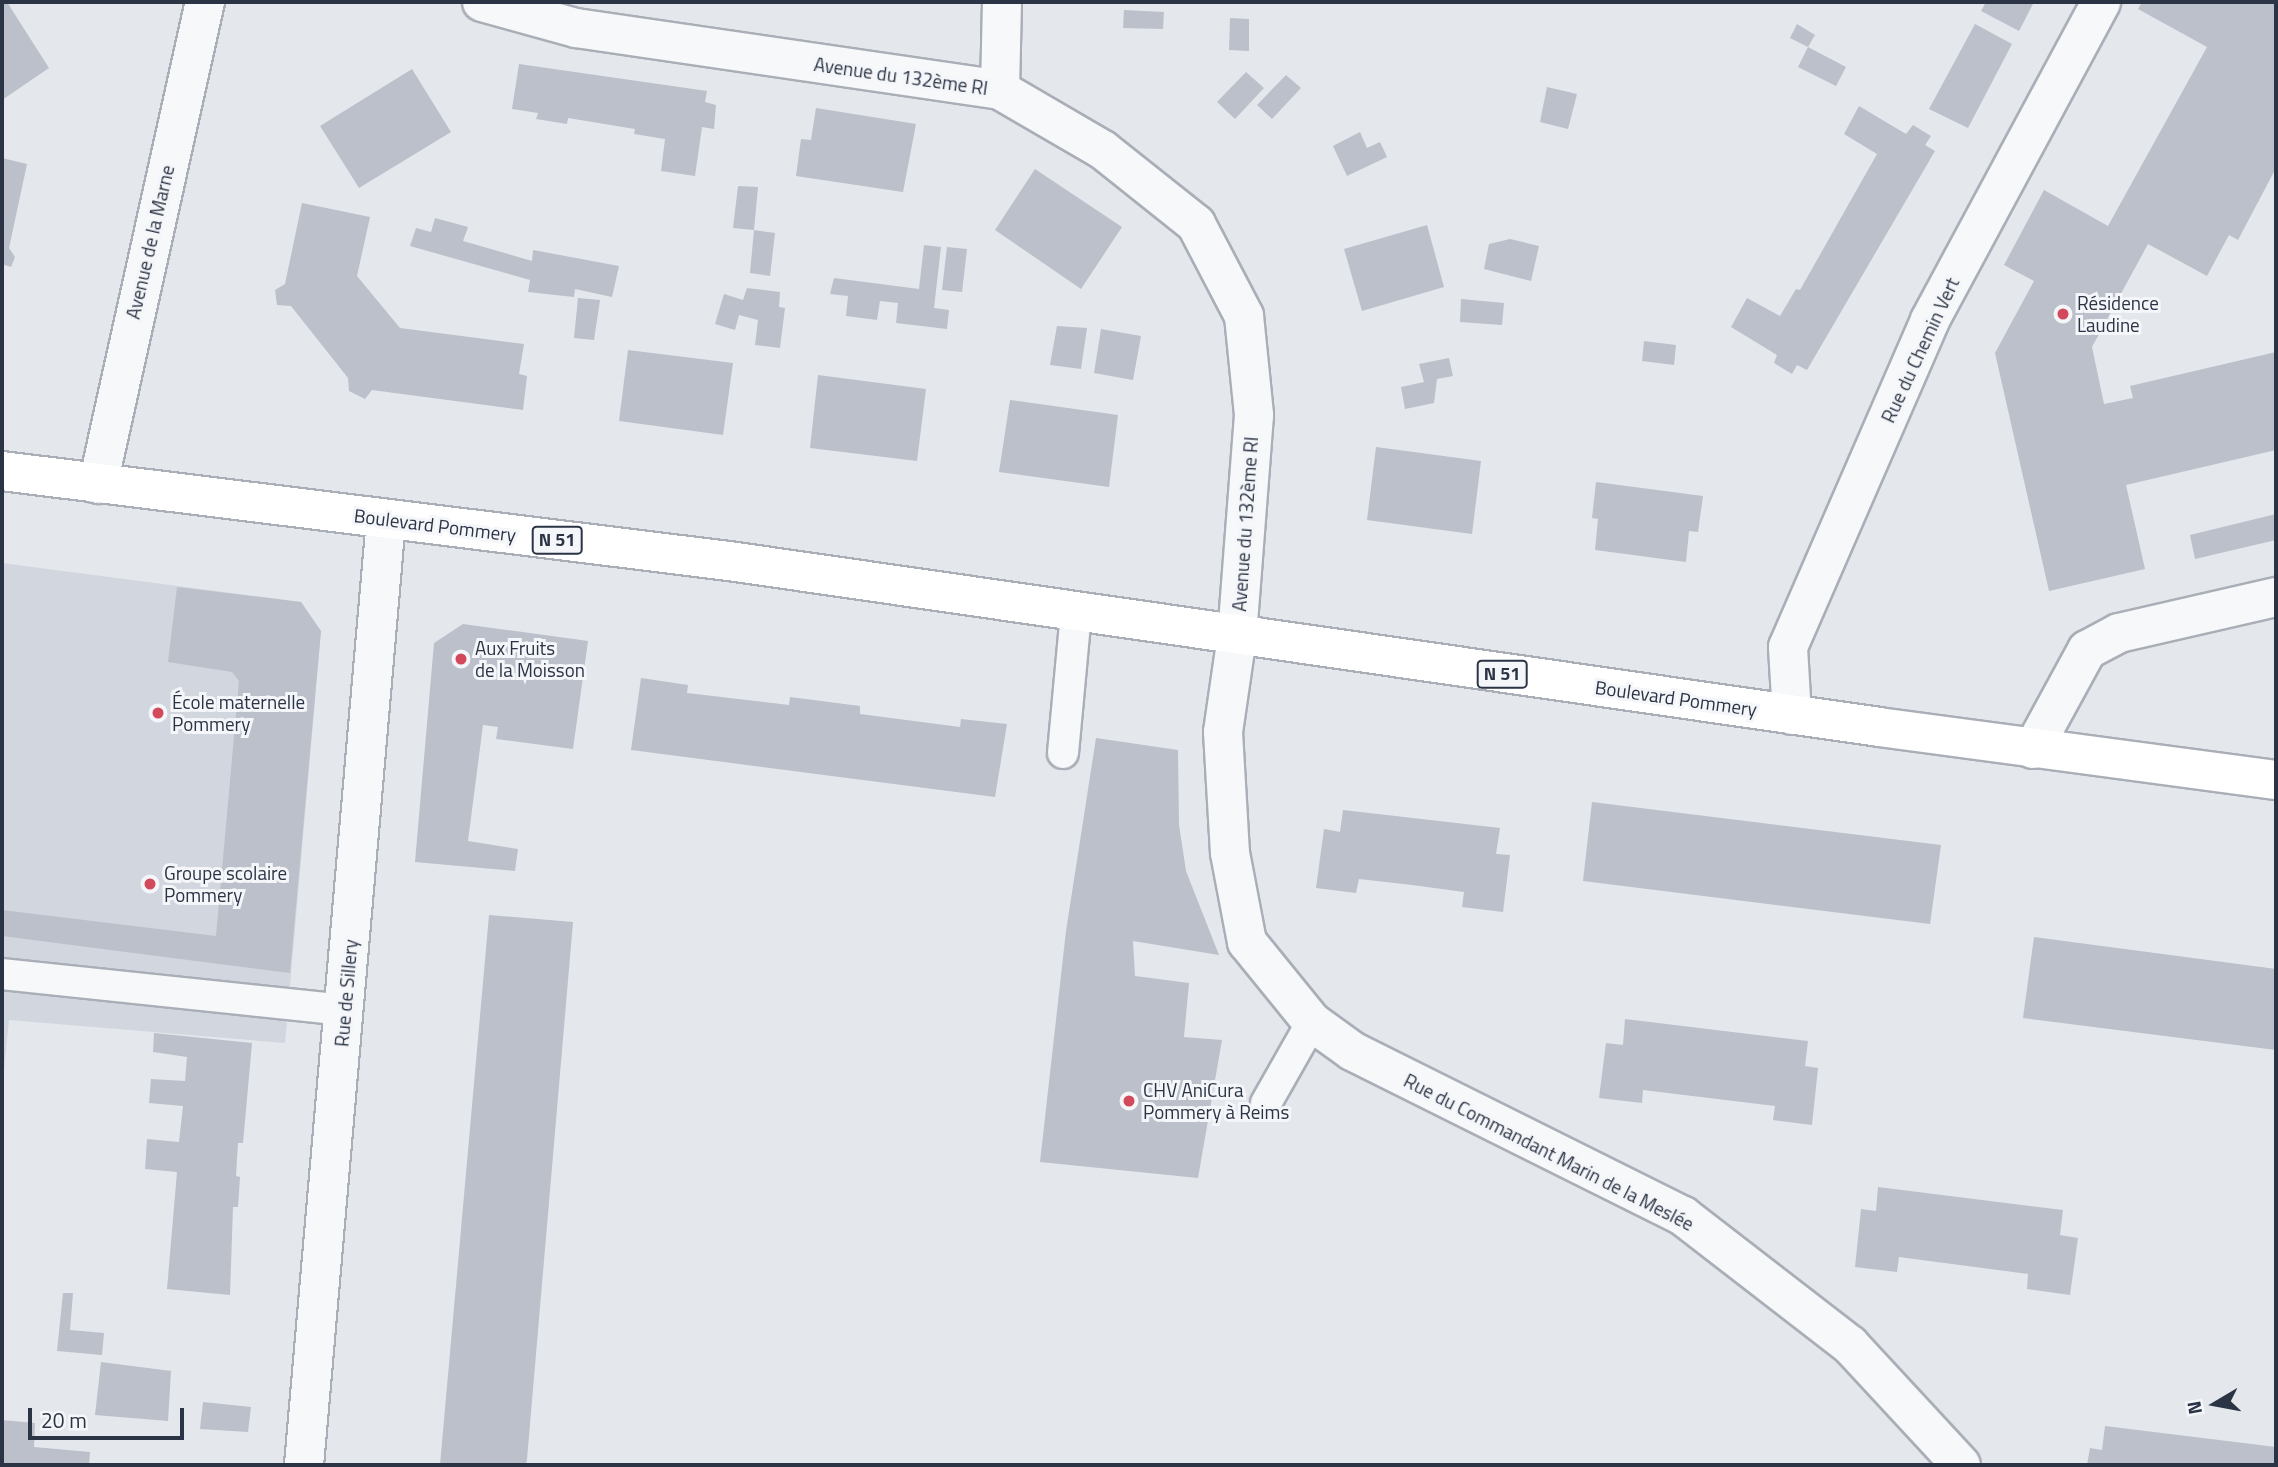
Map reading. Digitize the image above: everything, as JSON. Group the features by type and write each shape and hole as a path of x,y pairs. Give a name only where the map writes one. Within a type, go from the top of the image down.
{"main road":[{"name":"Boulevard Pommery","path":"2,471 729,561 1791,715 2276,780"}],"street":[{"name":"Avenue de la Marne","path":"99,484 205,2"},
{"name":"Avenue du 132ème RI","path":"481,2 576,28 1000,90 1103,150 1196,224 1244,316 1254,415 1237,636"},
{"path":"1000,90 1002,2"},
{"name":"Rue du Chemin Vert","path":"1791,715 1788,647 1930,320 2101,2"},
{"name":"Rue de Sillery","path":"304,1465 386,520"},
{"path":"2032,749 2087,650 2119,634 2276,597"},
{"name":"Rue du Commandant Marin de la Meslée","path":"1237,636 1223,733 1230,853 1237,891 1247,942 1312,1022 1352,1051 1683,1216 1850,1345 1961,1465"}],"lane":[{"path":"1063,753 1076,612"},
{"path":"2,974 344,1010"},
{"path":"1266,1103 1312,1022"}],"shaded area":[{"name":"Groupe scolaire Pommery","path":"2,563 301,602 321,631 285,1043 9,1020 2,1089"}],"building":[{"path":"2,2 7,2 49,68 2,100"},
{"path":"1986,2 2034,2 2019,31 1981,11"},
{"name":"Résidence Laudine","path":"2142,2 2276,2 2276,168 2238,240 2229,235 2207,276 2148,244 2092,347 2104,404 2133,398 2130,386 2276,352 2276,450 2126,485 2145,569 2049,591 1995,353 2034,281 2004,265 2044,190 2108,226 2207,47 2138,9"},
{"path":"1124,10 1164,12 1163,29 1123,28"},
{"path":"1230,18 1249,19 1249,51 1229,50"},
{"path":"1797,24 1815,35 1808,47 1790,38"},
{"path":"1975,24 2012,44 1968,128 1929,109"},
{"path":"1808,47 1846,67 1836,86 1798,67"},
{"path":"519,64 707,91 705,102 716,105 714,129 702,127 695,176 661,171 665,139 634,134 635,129 568,118 567,124 536,119 538,113 512,109"},
{"path":"412,69 451,132 359,188 320,126"},
{"path":"1246,72 1264,88 1235,119 1217,102"},
{"path":"1286,75 1301,88 1272,119 1257,105"},
{"path":"1547,87 1577,94 1568,129 1540,122"},
{"path":"1859,106 1906,134 1913,125 1931,136 1925,145 1935,151 1807,370 1797,365 1792,374 1774,363 1777,355 1731,327 1747,298 1780,316 1796,289 1800,290 1877,154 1844,134"},
{"path":"816,108 916,124 903,192 796,176 801,139 811,140"},
{"path":"1360,132 1367,148 1380,142 1387,157 1347,176 1333,146"},
{"path":"2,158 27,164 9,248 15,257 11,267 2,264"},
{"path":"1035,169 1122,227 1081,289 995,230"},
{"path":"738,186 758,187 754,230 733,228"},
{"path":"302,203 370,217 357,276 400,328 524,344 519,374 527,376 523,410 372,390 365,399 349,391 348,378 291,306 277,305 275,290 285,284"},
{"path":"435,218 468,227 463,241 532,261 533,250 619,266 612,297 575,289 574,297 528,292 530,280 410,246 416,228 431,232"},
{"path":"1427,225 1444,287 1362,311 1344,249"},
{"path":"754,230 775,233 770,276 750,273"},
{"path":"1510,239 1539,246 1531,281 1484,269 1489,244"},
{"path":"924,245 941,247 934,308 949,310 947,329 896,323 898,303 880,301 877,320 846,316 848,296 830,294 834,278 919,289"},
{"path":"947,247 967,249 962,292 942,290"},
{"path":"747,288 780,292 779,307 785,308 780,348 755,345 758,320 739,315 735,330 715,324 724,294 743,300"},
{"path":"578,298 600,300 594,340 574,338"},
{"path":"1461,299 1504,303 1502,325 1460,322"},
{"path":"1057,326 1087,328 1081,369 1050,365"},
{"path":"1101,329 1141,336 1133,380 1094,373"},
{"path":"1644,341 1676,345 1674,365 1642,361"},
{"path":"628,350 733,363 723,435 619,421"},
{"path":"1449,358 1453,376 1437,379 1434,403 1405,409 1401,387 1424,382 1419,364"},
{"path":"818,375 926,389 917,461 810,448"},
{"path":"1010,400 1118,415 1109,487 999,472"},
{"path":"1376,447 1481,461 1472,534 1367,520"},
{"path":"1596,482 1703,496 1698,532 1689,531 1686,562 1595,550 1598,519 1592,518"},
{"path":"2276,514 2276,540 2195,559 2190,535"},
{"path":"177,587 301,602 321,631 290,973 2,936 2,910 216,936 239,681 232,672 168,662"},
{"path":"463,624 588,641 573,749 496,739 498,727 483,725 468,841 518,849 515,871 415,862 434,643"},
{"path":"641,678 688,685 687,693 789,705 790,697 860,706 860,714 960,727 961,719 1007,724 995,797 631,750"},
{"name":"CHV AniCura Pommery à Reims","path":"1096,738 1178,750 1179,825 1186,871 1219,955 1133,941 1135,976 1189,983 1184,1037 1222,1040 1198,1178 1040,1162 1066,931"},
{"path":"1592,802 1941,845 1930,924 1583,881"},
{"path":"1343,810 1500,828 1496,854 1510,855 1503,912 1462,907 1464,892 1412,885 1359,879 1356,893 1316,888 1324,829 1340,832"},
{"path":"489,915 573,922 527,1459 526,1465 440,1465"},
{"path":"2034,937 2276,969 2276,1050 2023,1018"},
{"path":"1625,1019 1808,1041 1805,1066 1818,1068 1812,1125 1773,1120 1775,1106 1643,1090 1642,1103 1599,1098 1606,1043 1623,1045"},
{"path":"154,1033 252,1043 243,1143 238,1143 236,1176 240,1177 238,1207 233,1207 230,1295 167,1289 177,1172 145,1169 147,1139 179,1142 183,1106 149,1103 151,1079 185,1081 187,1057 153,1052"},
{"path":"1878,1187 2063,1210 2060,1235 2078,1238 2070,1295 2027,1289 2028,1274 1899,1257 1897,1272 1855,1267 1861,1209 1876,1211"},
{"path":"63,1293 73,1293 70,1330 104,1333 102,1355 57,1351"},
{"path":"101,1362 171,1371 168,1421 95,1415"},
{"path":"203,1402 251,1407 248,1432 200,1429"},
{"path":"2,1420 35,1423 34,1447 90,1452 89,1465 2,1465"},
{"path":"2105,1426 2276,1447 2276,1465 2087,1465 2090,1448 2102,1450"}],"place":[{"name":"Résidence Laudine","path":"2063,314"},
{"name":"Aux Fruits de la Moisson","path":"461,659"},
{"name":"École maternelle Pommery","path":"158,713"},
{"name":"Groupe scolaire Pommery","path":"150,884"},
{"name":"CHV AniCura Pommery à Reims","path":"1129,1101"}]}
